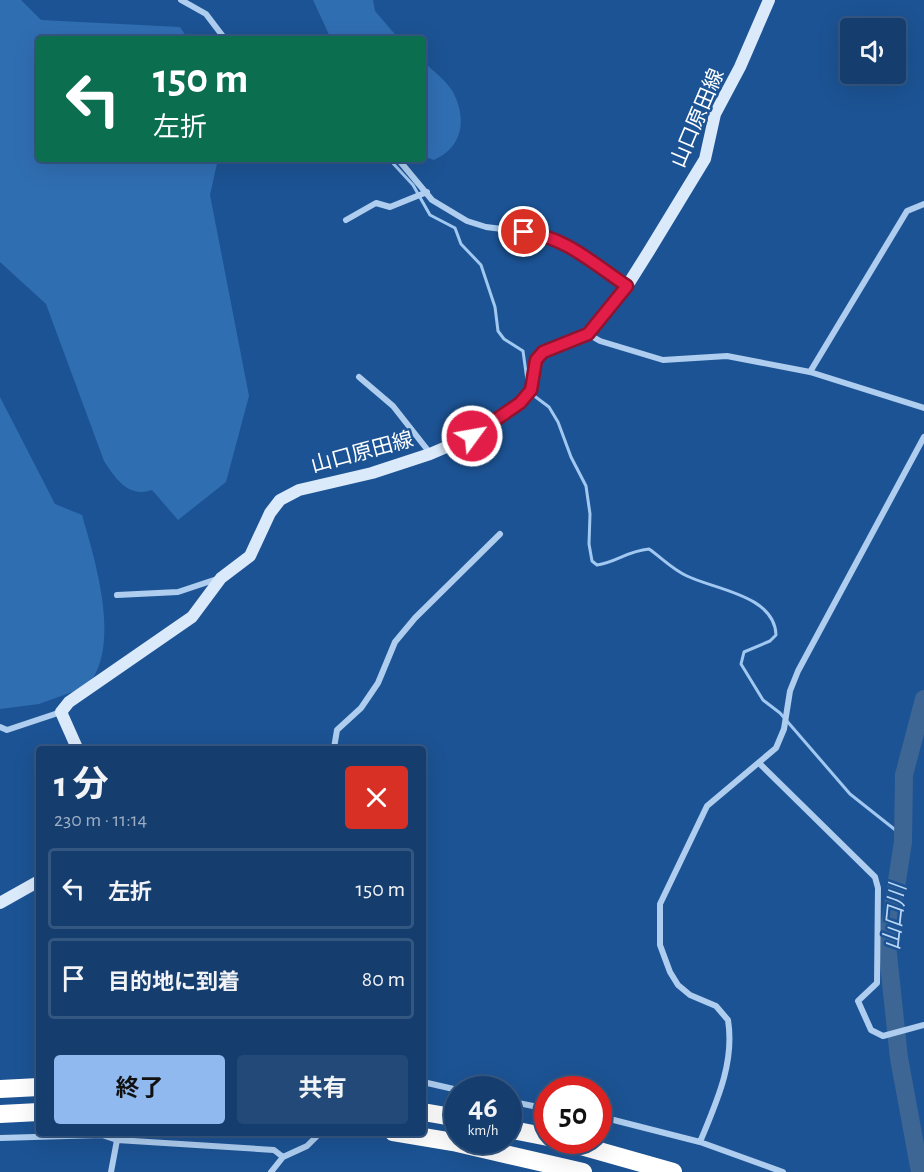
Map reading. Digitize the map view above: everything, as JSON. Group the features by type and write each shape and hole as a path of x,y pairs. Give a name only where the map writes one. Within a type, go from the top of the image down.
{"highway":[{"path":"0,1089 36,1087"},
{"path":"0,1114 36,1112"},
{"path":"426,1113 444,1116"},
{"path":"417,1136 464,1144 583,1172"},
{"path":"609,1154 673,1172"}],"main road":[{"name":"山口原田線","path":"61,712 69,702 192,618 221,578 250,556 270,513 280,500 299,490 372,473 430,454 472,436 493,424 520,403 531,390 536,360 543,352 588,334 627,286 705,159 712,140 715,114 740,67 769,0"},
{"path":"61,712 75,746"},
{"path":"0,903 36,883"}],"street":[{"path":"181,0 206,14 223,36"},
{"path":"401,162 432,200 467,220 486,227 543,234 563,242 627,286"},
{"path":"346,220 376,203 390,207 427,192"},
{"path":"810,372 907,211 924,204"},
{"path":"588,334 600,341 663,360 727,356 810,372 924,408"},
{"path":"359,377 393,406 430,454"},
{"path":"700,1142 718,1099 729,1057 728,1020 716,1006 690,995 678,985 670,972 660,945 660,904 707,806 776,748 784,729 790,691 798,671 924,437"},
{"path":"334,746 336,730 361,708 378,683 396,642 415,618 500,534"},
{"path":"117,595 178,592 221,578"},
{"path":"0,727 7,730 61,712"},
{"path":"759,763 875,877 878,888 877,983 858,1001 871,1030 883,1036 922,1026"},
{"path":"426,1084 444,1087"},
{"path":"612,1120 700,1142 783,1172"},
{"path":"0,1138 68,1136"},
{"path":"105,1136 117,1140 274,1150 283,1157"},
{"path":"271,1172 283,1157 307,1146 316,1136"},
{"path":"111,1172 117,1140"}],"shaded area":[{"path":"0,0 21,0 41,20 180,27 186,36 36,36 36,162 217,162 210,195 249,396 226,482 178,520 152,490 144,492 129,489 118,480 104,461 46,304 0,262"},
{"path":"313,0 373,0 375,11 396,36 330,36"},
{"path":"426,64 453,92 461,122 460,131 451,148 434,160 426,157"},
{"path":"0,397 55,504 82,515 99,579 104,627 103,650 97,670 86,687 39,704 0,709"}],"waterway":[{"path":"392,162 413,185 430,215 455,228 461,244 481,265 495,307 498,331 504,339 523,351 527,380"},
{"path":"533,395 549,407 558,422 571,457 586,486 592,561 597,565 604,564 634,552 649,549 682,573 698,581 741,595 765,611 773,622 776,635 770,641 744,652 741,664 763,700 780,713 850,794 903,836"},
{"name":"山口川","path":"920,1172 899,1058 887,945 903,842 904,775 924,699"}],"route":[{"path":"472,436 493,424 520,403 531,390 536,360 543,352 588,334 627,286 563,242 543,234 524,232"}]}
